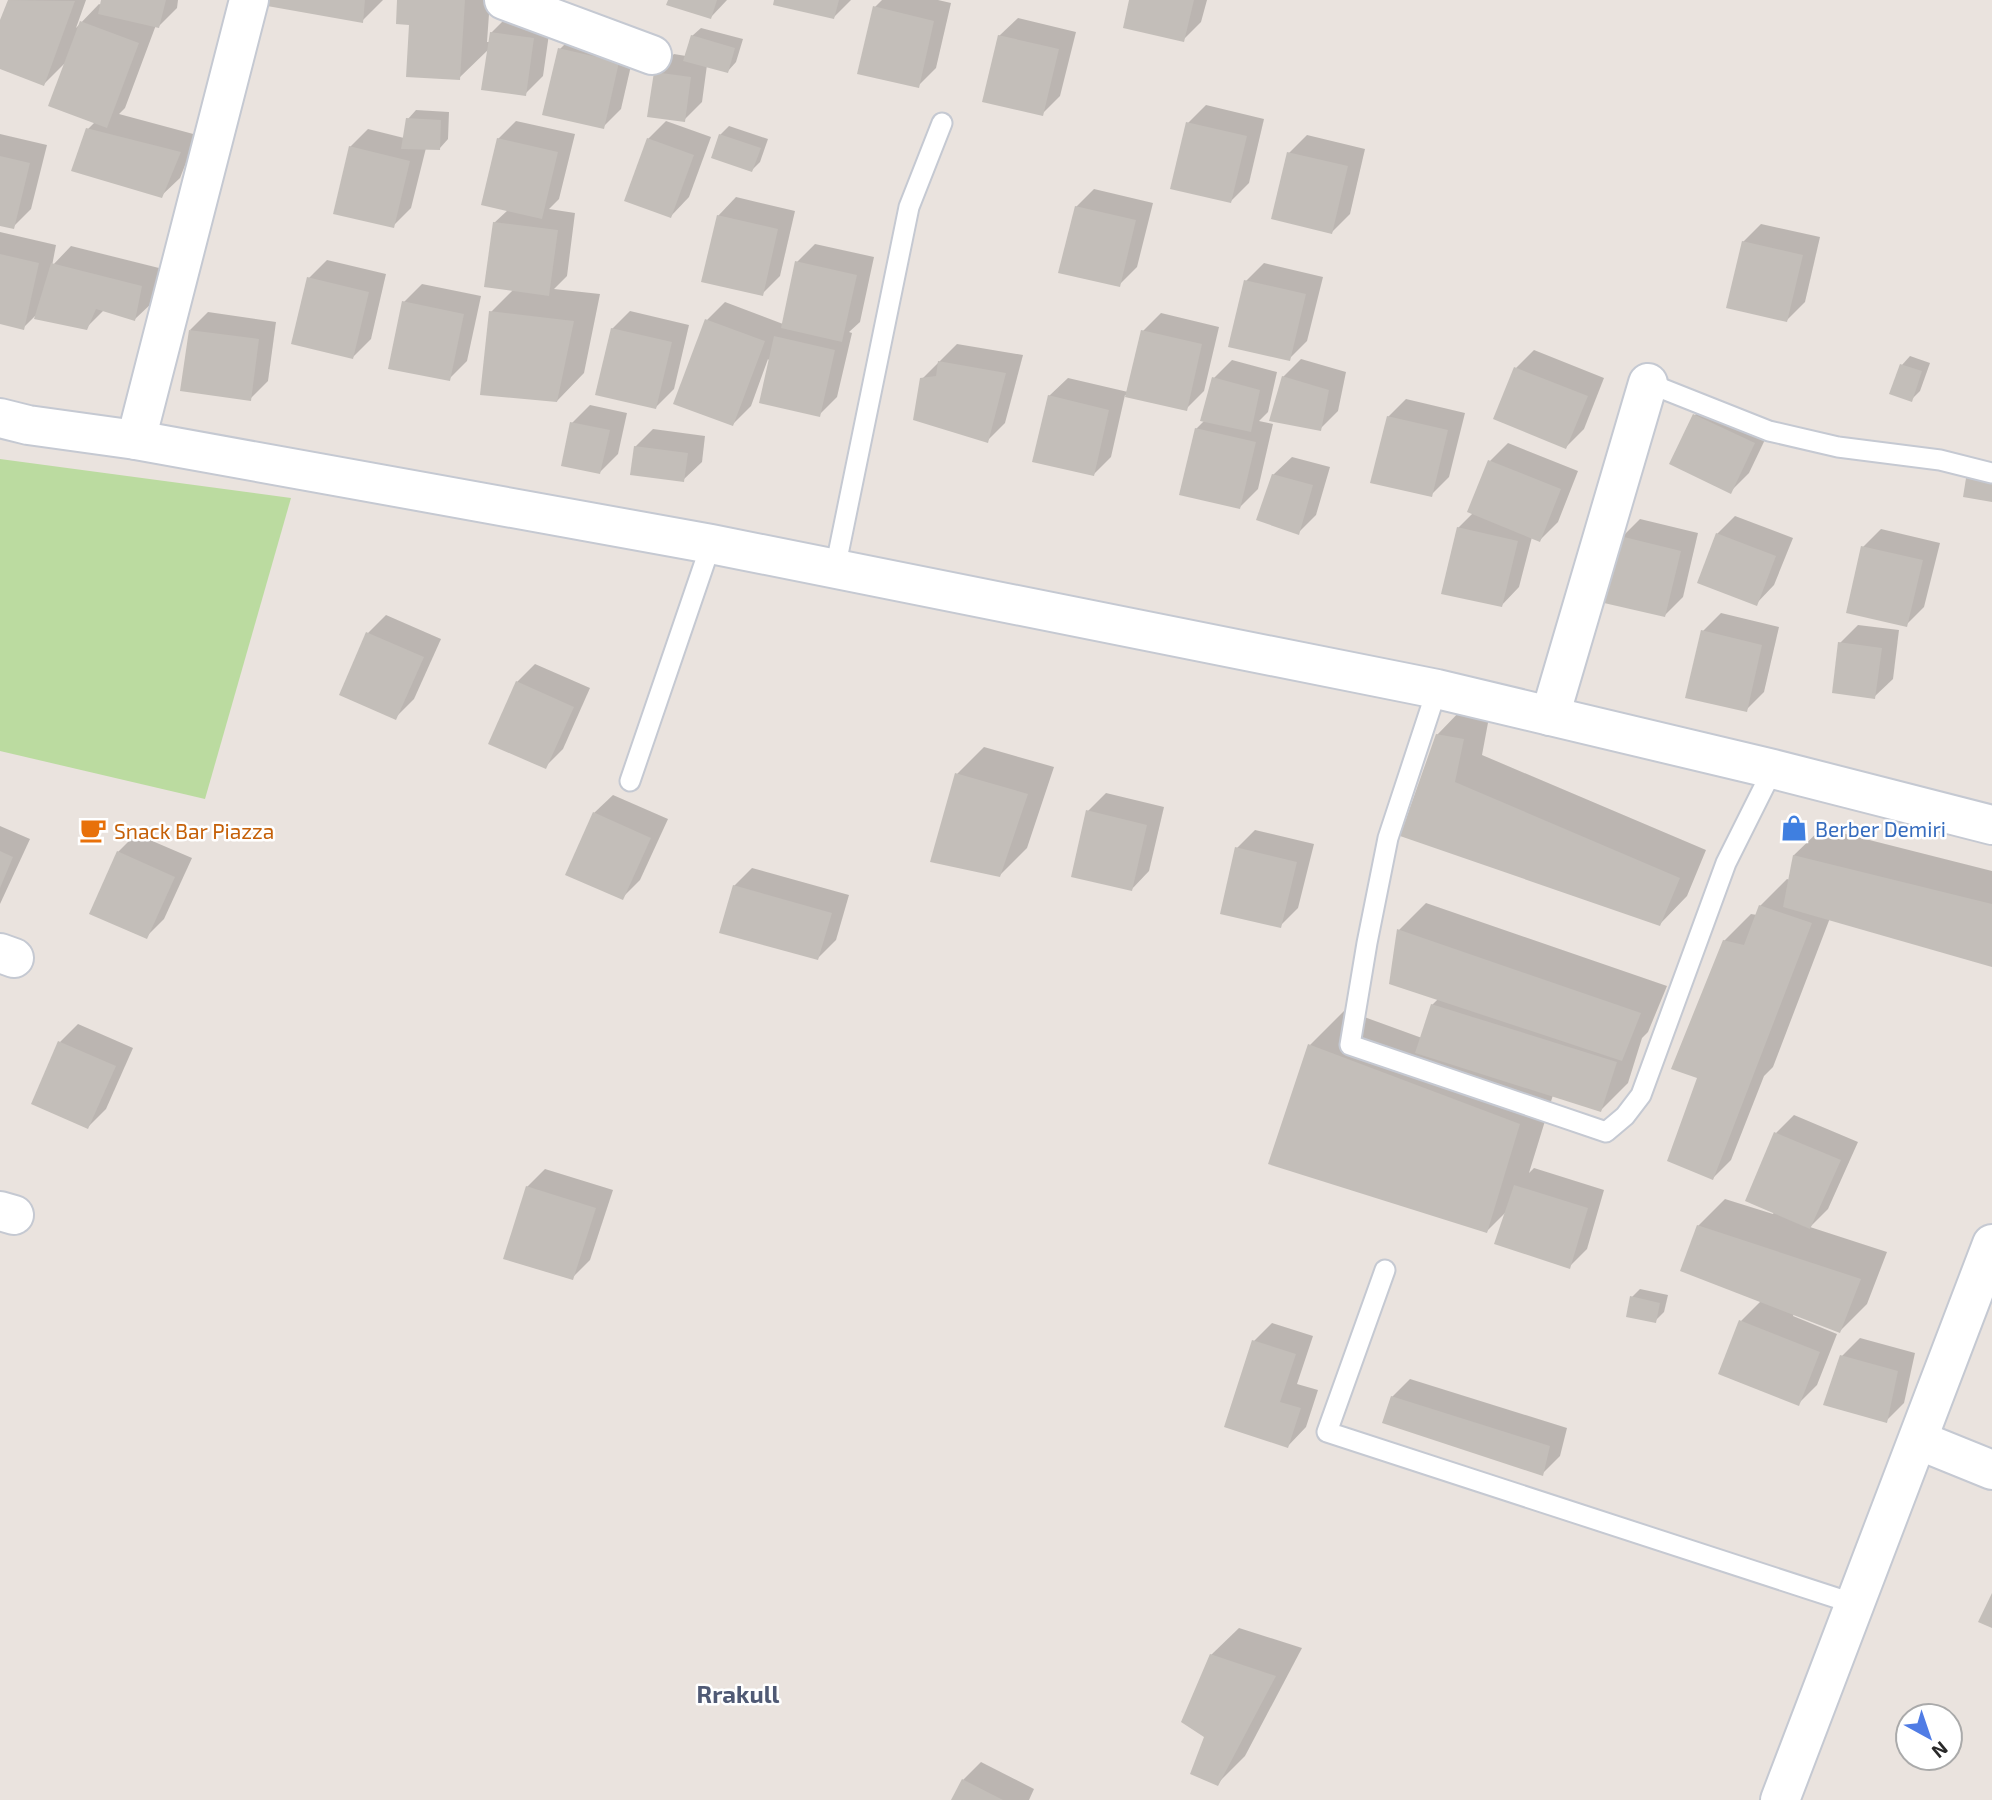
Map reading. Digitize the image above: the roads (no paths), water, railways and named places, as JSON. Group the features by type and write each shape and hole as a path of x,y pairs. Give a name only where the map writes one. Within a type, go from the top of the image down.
{"street":[{"path":"136,440 249,0"},
{"path":"504,0 652,55"},
{"path":"1550,716 1648,383"},
{"path":"0,418 711,544 1437,689 1773,769 1992,825"},
{"path":"1780,1800 1992,1244"},
{"path":"1918,1440 1992,1470"}],"lane":[{"path":"835,569 909,207 942,123"},
{"path":"1648,383 1769,431 1838,447 1940,460 1992,473"},
{"path":"630,781 711,544"},
{"path":"1437,689 1388,838 1350,1045 1606,1132 1625,1116 1641,1095 1726,863 1773,769"},
{"path":"1385,1270 1326,1432 1855,1604"}],"place":[{"name":"Berber Demiri","path":"1794,828"},
{"name":"Snack Bar Piazza","path":"93,830"}],"district":[{"name":"Rrakull","path":"738,1693"}]}
